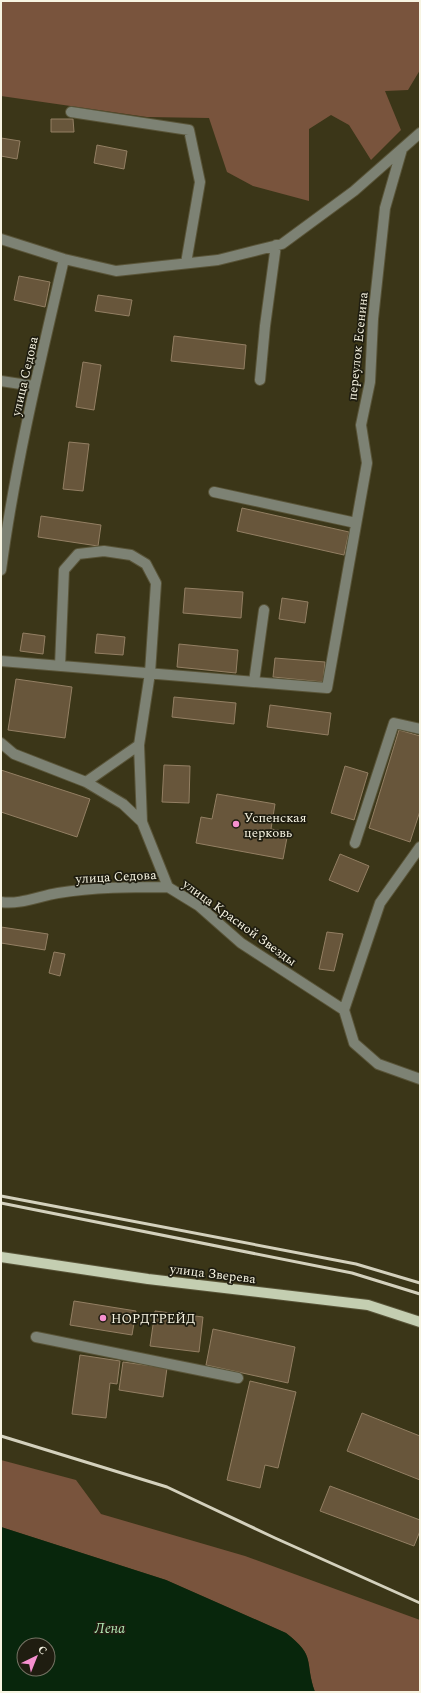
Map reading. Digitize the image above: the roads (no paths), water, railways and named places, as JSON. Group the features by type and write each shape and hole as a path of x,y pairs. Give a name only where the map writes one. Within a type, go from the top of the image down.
{"main road":[{"name":"улица Зверева","path":"1,1257 148,1279 368,1305 420,1322"}],"street":[{"path":"71,112 190,130 200,182 186,263"},
{"path":"1,239 64,259 116,270 218,260 282,244 354,191 420,133"},
{"name":"переулок Есенина","path":"254,682 327,688 367,463 360,425 370,382 373,318 385,208 402,149"},
{"path":"260,380 264,326 276,245"},
{"name":"улица Седова","path":"1,570 5,505 64,259"},
{"path":"1,381 34,386"},
{"path":"214,492 356,523"},
{"path":"60,666 64,570 78,554 104,551 131,555 146,564 156,583 150,673 139,745 142,822"},
{"path":"1,661 254,682 264,610"},
{"path":"355,842 394,723 420,729"},
{"name":"улица Седова","path":"1,743 14,754 86,782 123,804 142,822 168,887 107,888 58,893 11,904 1,902"},
{"path":"86,782 139,745"},
{"path":"420,847 380,903 344,1010 354,1043 378,1064 420,1079"},
{"name":"улица Красной Звезды","path":"168,887 198,906 241,943 344,1010"},
{"path":"36,1337 238,1378"}],"water":[{"name":"Лена","path":"1,1527 166,1580 286,1633 296,1641 306,1654 315,1692 1,1692"}],"railway":[{"path":"1,1196 356,1264 420,1283"},
{"path":"1,1203 352,1273 420,1294"},
{"path":"1,1436 167,1487 275,1538 420,1603"}],"place":[{"name":"Успенская церковь","path":"236,824"},
{"name":"НОРДТРЕЙД","path":"103,1318"}]}
